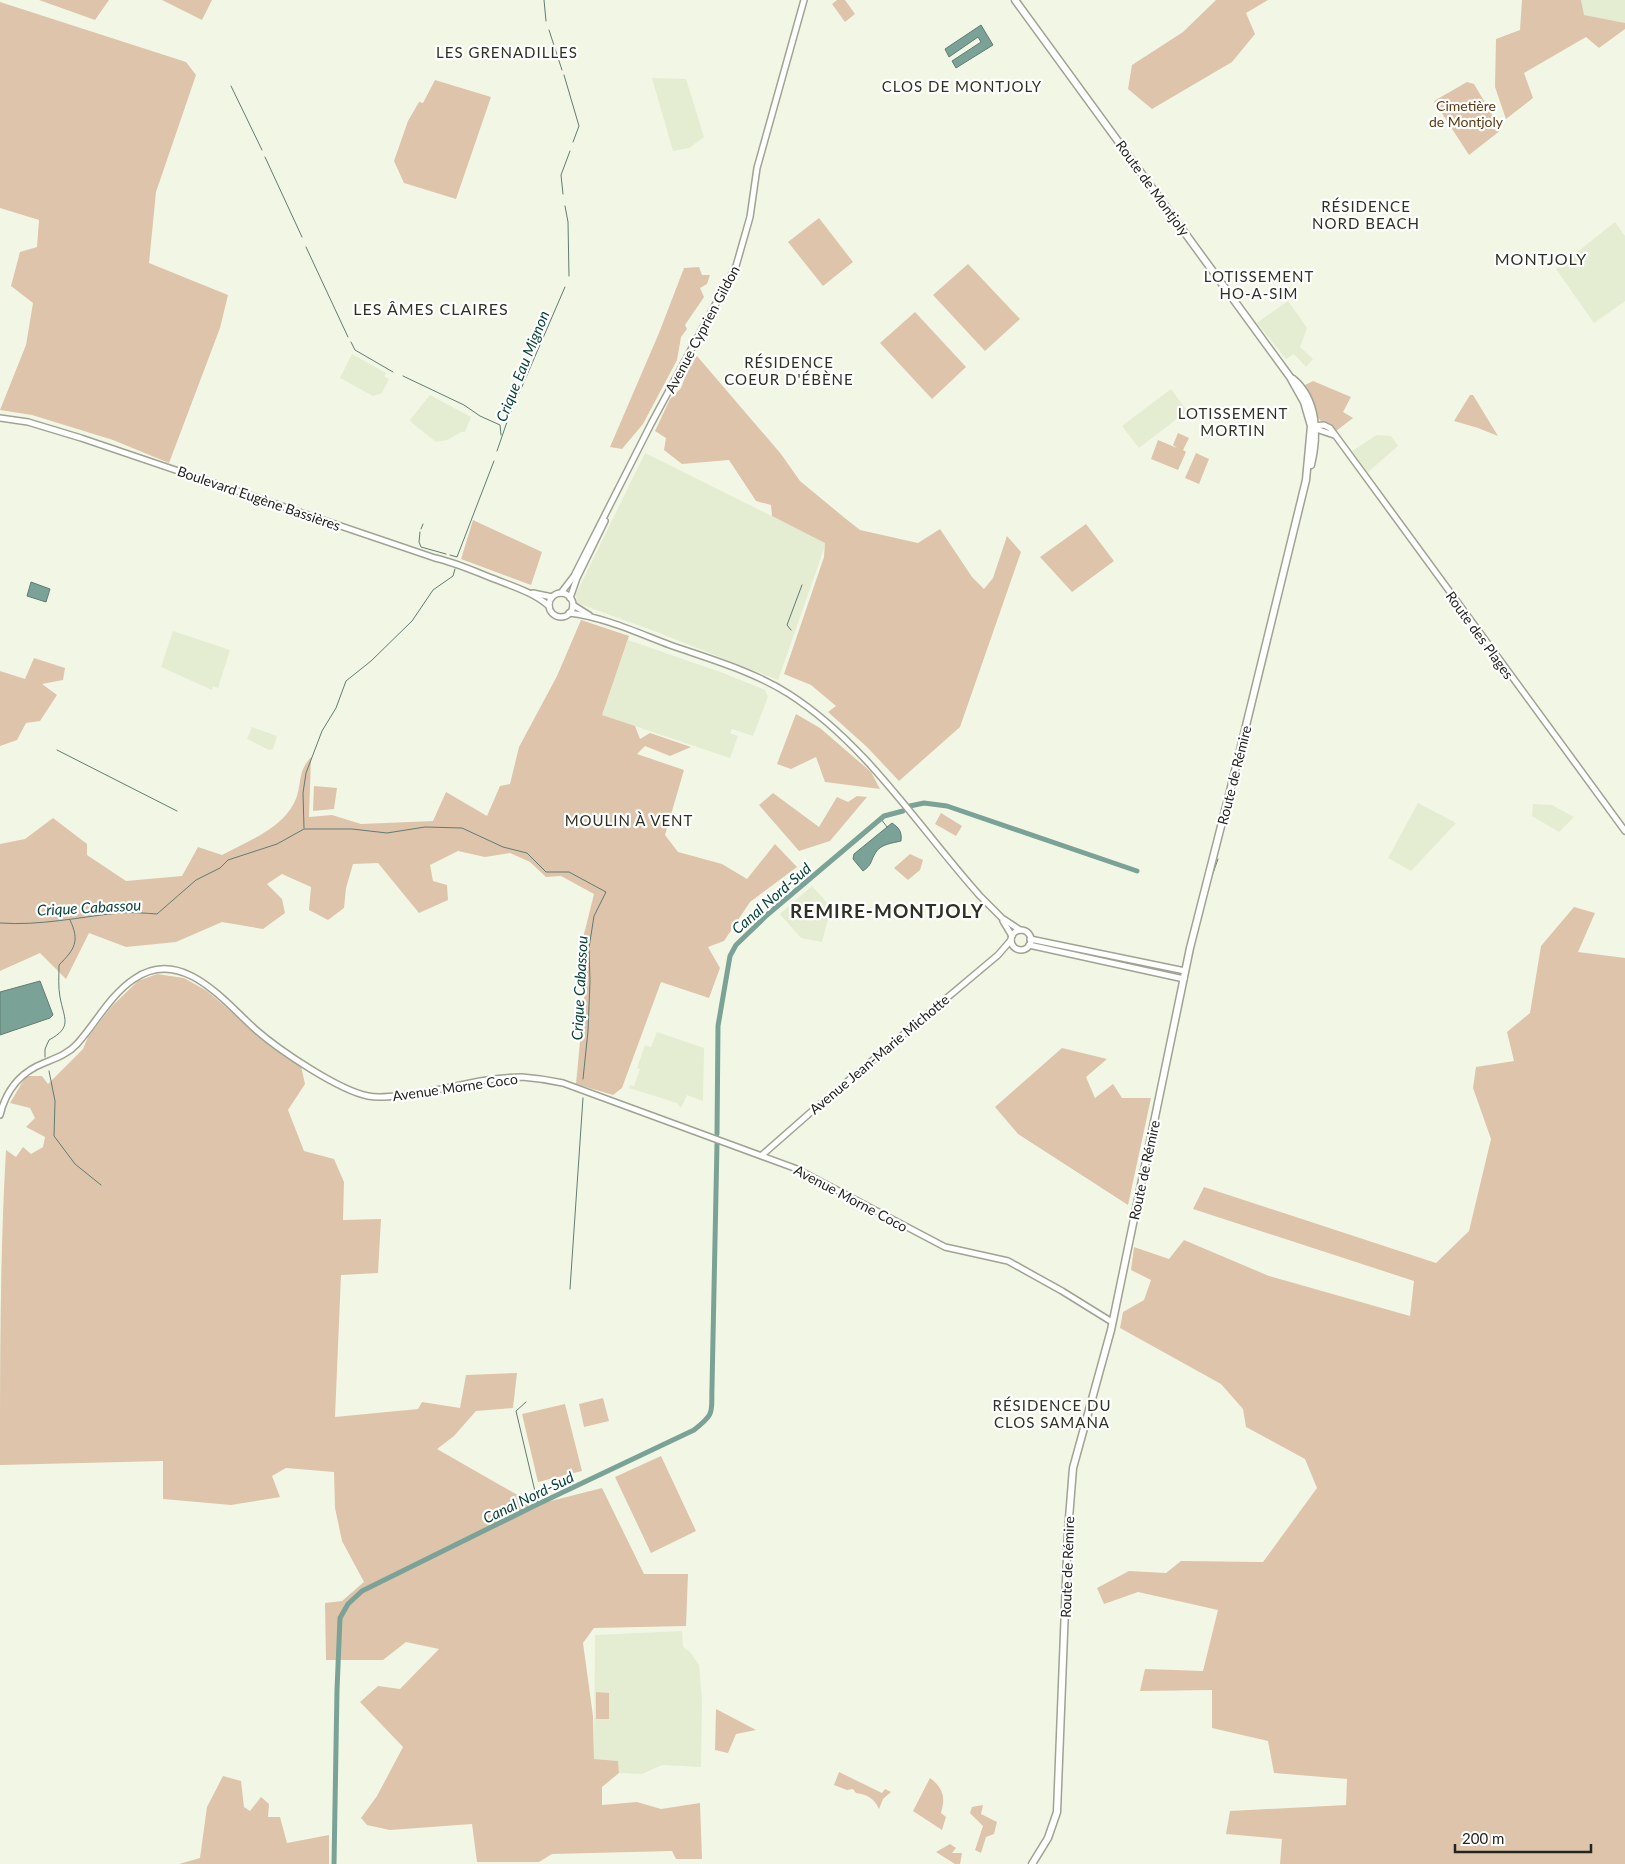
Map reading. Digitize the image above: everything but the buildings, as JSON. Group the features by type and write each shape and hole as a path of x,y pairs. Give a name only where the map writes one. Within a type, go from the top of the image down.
{"main road":[{"name":"Route de Montjoly","path":"1015,0 1290,377"},
{"name":"Route de Rémire","path":"1290,377 1300,385 1311,406 1316,441 1310,471 1306,480"},
{"name":"Route de Rémire","path":"1032,1864 1054,1825 1058,1800 1070,1485 1112,1322 1184,979 1306,480 1313,426"}],"street":[{"name":"Avenue Cyprien Gildon","path":"570,598 611,504 651,424 736,266 750,217 757,168 804,0"},
{"name":"Boulevard Eugène Bassières","path":"0,418 28,422 82,438 435,558 452,562 515,587 538,598 549,606"},
{"name":"Route des Plages","path":"1313,426 1337,438"},
{"name":"Route des Plages","path":"1313,426 1328,426 1625,831"},
{"path":"1316,441 1319,435 1326,432"},
{"name":"Avenue Cyprien Gildon","path":"561,593 574,576 604,514 611,504"},
{"name":"Boulevard Eugène Bassières","path":"515,587 552,598"},
{"path":"598,620 573,605 570,598 561,593 552,598 549,606 551,611 558,616 570,613 598,620 725,664 779,687 808,708 838,731 861,755 963,877 1002,918 1028,934 1030,939 1029,945 1024,949 1017,949 1012,944 1002,918"},
{"path":"570,613 573,605"},
{"path":"1011,938 1020,930"},
{"name":"Avenue Jean-Marie Michotte","path":"762,1155 998,954 1011,938"},
{"path":"1030,939 1186,971"},
{"path":"1029,945 1184,979"},
{"name":"Avenue Jean-Marie Michotte","path":"998,954 1017,949"},
{"name":"Avenue Morne Coco","path":"0,1115 3,1103 19,1078 38,1065 63,1055 75,1046 110,1002 134,978 147,972 162,969 176,970 190,974 202,981 256,1029 312,1069 355,1093 381,1097 429,1092 506,1078 523,1077 551,1081 590,1093 797,1168 945,1247 1008,1261 1112,1322"}],"shaded area":[{"path":"1581,0 1625,0 1625,23 1583,15"},
{"path":"652,78 686,79 704,137 689,148 673,151"},
{"path":"1615,222 1625,236 1625,301 1594,323 1556,269"},
{"path":"1288,301 1307,328 1300,347 1313,359 1306,367 1294,354 1286,359 1257,323"},
{"path":"352,354 386,373 384,376 389,379 382,393 373,396 340,378"},
{"path":"1171,389 1187,411 1139,448 1122,426"},
{"path":"430,395 471,417 465,432 461,432 447,440 436,442 411,422 410,420"},
{"path":"1377,435 1391,436 1398,446 1368,472 1352,451"},
{"path":"645,453 826,543 778,680 577,603 576,594"},
{"path":"173,631 230,650 218,688 213,686 212,690 161,667"},
{"path":"628,640 723,673 765,690 768,697 753,736 732,729 730,733 738,736 730,758 602,715"},
{"path":"252,727 277,736 273,749 269,750 247,739"},
{"path":"1418,803 1456,823 1411,871 1388,858"},
{"path":"1533,804 1552,805 1574,817 1559,832 1532,816"},
{"path":"812,886 831,907 822,942 801,938 780,914"},
{"path":"657,1032 704,1048 703,1101 687,1095 681,1108 677,1103 629,1088 630,1085 634,1086 640,1069 637,1068 645,1045 651,1047"},
{"path":"682,1631 683,1647 690,1652 699,1665 702,1700 701,1767 662,1765 642,1774 619,1773 618,1761 594,1759 595,1635"}],"green space":[{"path":"39,0 109,0 95,20"},
{"path":"162,0 212,0 202,20"},
{"path":"837,0 845,0 855,14 845,22 832,4"},
{"path":"1216,0 1268,0 1246,13 1255,34 1232,62 1152,109 1128,89 1132,65 1183,32"},
{"path":"1522,0 1581,0 1584,15 1625,23 1625,29 1599,48 1586,37 1524,73 1533,98 1506,119 1495,87 1496,39 1520,30"},
{"path":"0,2 186,62 196,75 156,192 149,263 228,295 220,328 169,463 113,440 32,415 0,410 26,345 33,303 11,286 20,252 37,247 39,220 0,208"},
{"path":"435,80 491,97 456,199 404,183 394,161 408,121 419,102 423,103"},
{"name":"Cimetière de Montjoly","path":"1467,82 1474,84 1501,130 1469,155 1434,101"},
{"path":"819,218 853,262 823,286 788,242"},
{"path":"968,264 1020,319 985,351 933,295"},
{"path":"699,267 702,275 710,275 707,284 700,288 704,297 685,325 687,329 681,337 677,360 643,424 622,449 610,447 659,333 684,268"},
{"path":"915,312 966,367 932,399 880,343"},
{"path":"697,356 781,454 800,481 860,530 918,543 940,529 972,577 984,589 993,578 1007,536 1021,552 960,727 899,781 867,747 828,712 836,706 811,685 784,674 824,557 825,543 772,516 771,505 756,501 729,460 682,464 664,450 666,438 655,431 670,399 681,388 689,367"},
{"path":"1313,381 1351,397 1343,412 1353,418 1336,431 1329,423 1318,418 1305,388 1305,385"},
{"path":"1470,395 1473,395 1498,436 1454,421"},
{"path":"1178,433 1189,438 1183,450 1186,452 1178,470 1151,459 1158,440 1177,448 1173,445"},
{"path":"1196,453 1209,459 1199,484 1185,478"},
{"path":"473,520 542,552 531,585 461,559"},
{"path":"1086,524 1114,561 1072,592 1040,557"},
{"path":"581,620 629,636 602,715 635,726 640,739 650,733 691,747 670,756 645,746 637,754 684,770 665,835 678,852 722,864 747,879 775,844 797,867 750,902 724,941 708,947 720,968 709,998 661,982 622,1088 613,1095 576,1084 587,967 579,954 594,894 561,876 546,877 530,862 510,853 485,857 458,851 430,865 433,881 447,885 448,900 419,913 378,863 353,864 346,888 344,908 328,920 309,910 311,887 282,874 267,884 282,899 285,913 263,929 222,922 176,942 126,947 89,933 66,979 40,953 0,971 0,844 25,839 53,818 87,844 87,855 126,881 182,876 198,847 222,855 266,832 276,825 292,807 297,796 302,771 311,757 309,817 332,815 361,824 433,821 446,792 487,816 500,786 510,784 519,747 557,676"},
{"path":"34,658 65,668 63,680 42,684 57,695 40,721 26,723 17,740 0,746 0,671 25,679"},
{"path":"796,714 820,728 871,772 880,789 825,782 816,757 791,769 777,764"},
{"path":"314,786 337,788 334,809 313,811"},
{"path":"773,793 819,827 837,797 848,802 857,796 867,797 830,841 799,851 759,805"},
{"path":"941,813 962,826 956,836 935,824"},
{"path":"910,854 923,860 920,870 908,880 894,868"},
{"path":"1574,907 1595,913 1578,952 1625,958 1625,1864 1280,1864 1282,1839 1226,1834 1230,1811 1346,1805 1347,1779 1274,1773 1268,1741 1212,1728 1212,1690 1140,1691 1145,1669 1203,1671 1218,1610 1138,1592 1104,1604 1097,1588 1129,1571 1166,1573 1181,1561 1263,1562 1317,1488 1305,1459 1246,1427 1243,1409 1221,1384 1120,1328 1123,1312 1144,1300 1151,1280 1131,1270 1134,1247 1169,1259 1184,1240 1269,1276 1410,1316 1414,1281 1193,1209 1204,1187 1436,1263 1469,1231 1491,1139 1473,1088 1476,1067 1514,1061 1507,1032 1530,1013 1541,946"},
{"path":"157,974 184,978 207,991 264,1040 301,1066 305,1084 288,1110 304,1151 334,1159 344,1182 343,1220 381,1219 378,1273 341,1275 335,1417 418,1409 422,1402 460,1408 466,1375 517,1373 513,1408 476,1411 454,1436 437,1449 535,1505 602,1488 644,1574 688,1574 686,1626 594,1628 583,1643 593,1716 594,1759 618,1761 619,1773 602,1787 602,1805 637,1802 661,1809 700,1803 702,1859 676,1859 672,1851 552,1854 539,1862 477,1862 472,1824 390,1830 367,1825 361,1818 377,1796 403,1747 360,1702 378,1686 400,1689 439,1649 406,1642 383,1660 326,1660 325,1603 342,1601 364,1582 342,1541 335,1508 334,1472 286,1468 272,1476 280,1497 231,1505 163,1499 163,1461 0,1465 1,1268 6,1150 16,1157 23,1147 31,1154 43,1147 45,1137 26,1127 35,1118 30,1108 10,1103 26,1076 42,1076 48,1084 83,1049 88,1037 112,1006 138,981"},
{"path":"1062,1048 1107,1059 1086,1077 1095,1098 1113,1084 1122,1098 1151,1098 1128,1205 1018,1134 995,1107"},
{"path":"603,1398 609,1421 584,1427 579,1404"},
{"path":"565,1404 582,1471 538,1482 522,1414"},
{"path":"661,1456 696,1531 651,1553 615,1477"},
{"path":"596,1692 609,1693 609,1719 596,1719"},
{"path":"716,1709 756,1730 736,1734 728,1753 715,1750"},
{"path":"839,1772 882,1793 885,1789 891,1792 883,1799 879,1809 875,1802 867,1796 856,1793 853,1789 847,1790 834,1785"},
{"path":"223,1776 241,1781 244,1807 250,1811 261,1797 269,1804 268,1817 280,1817 287,1843 329,1835 329,1864 179,1864 200,1858 207,1807"},
{"path":"930,1778 938,1785 942,1793 941,1813 946,1817 942,1830 913,1811"},
{"path":"983,1805 981,1814 997,1822 994,1834 986,1837 981,1853 975,1850 983,1826 970,1813 972,1807"},
{"path":"950,1844 956,1848 952,1853 962,1853 960,1864 955,1864 936,1852"}],"water":[{"path":"981,25 993,45 956,68 952,61 981,42 978,37 949,57 945,49"},
{"path":"31,582 50,589 46,602 27,596"},
{"path":"892,823 900,831 901,841 887,844 878,849 870,864 863,871 853,859 854,854"},
{"path":"40,981 53,1015 50,1018 0,1035 0,992"}],"waterway":[{"name":"Crique Eau Mignon","path":"544,0 546,21"},
{"name":"Crique Eau Mignon","path":"549,30 562,70"},
{"name":"Crique Eau Mignon","path":"564,75 579,126 573,142"},
{"path":"231,86 262,150"},
{"name":"Crique Eau Mignon","path":"563,194 561,175 570,151"},
{"path":"265,157 302,237"},
{"name":"Crique Eau Mignon","path":"565,206 568,222 569,276"},
{"path":"306,247 348,337"},
{"name":"Crique Eau Mignon","path":"497,451 508,419 565,287"},
{"path":"351,342 355,350 393,372"},
{"path":"403,376 464,405 480,416 500,425 501,435"},
{"name":"Crique Eau Mignon","path":"450,555 457,557 494,461"},
{"path":"421,529 423,524"},
{"path":"420,532 419,542 421,547 446,554"},
{"name":"Crique Eau Mignon","path":"304,828 303,793 306,773 322,731 336,708 346,681 371,661 412,621 433,590 453,576 455,569"},
{"path":"791,630 787,625 802,585"},
{"path":"57,750 177,811"},
{"name":"Canal Nord-Sud","path":"910,806 924,803 947,806 1137,871"},
{"name":"Canal Nord-Sud","path":"717,1134 718,1026 730,956 736,945 767,915 884,816 903,811"},
{"path":"881,819 887,827"},
{"name":"Crique Cabassou","path":"0,923 45,922 124,913 157,914 196,880 220,868 228,860 277,844 304,829 352,829 387,833 425,827 462,828 503,847 527,853 546,872 569,872 606,892 594,916 589,948 588,1031 583,1079"},
{"path":"1212,876 1218,859"},
{"path":"45,1057 45,1049 49,1040 61,1031 65,1022 59,993 59,965 69,954 74,944 75,934 70,920"},
{"path":"49,1071 55,1101 54,1136 75,1164 101,1185"},
{"path":"570,1289 583,1098"},
{"name":"Canal Nord-Sud","path":"334,1864 340,1618 348,1604 362,1591 694,1430 709,1416 712,1402 717,1144"},
{"path":"526,1402 516,1411 538,1504"}],"district":[{"name":"LES GRENADILLES","path":"507,52"},
{"name":"CLOS DE MONTJOLY","path":"962,86"},
{"name":"RÉSIDENCE NORD BEACH","path":"1366,214"},
{"name":"MONTJOLY","path":"1541,258"},
{"name":"LOTISSEMENT HO-A-SIM","path":"1259,284"},
{"name":"LES ÂMES CLAIRES","path":"431,308"},
{"name":"RÉSIDENCE COEUR D'ÉBÈNE","path":"789,370"},
{"name":"LOTISSEMENT MORTIN","path":"1233,422"},
{"name":"MOULIN À VENT","path":"629,820"},
{"name":"REMIRE-MONTJOLY","path":"887,910"},
{"name":"RÉSIDENCE DU CLOS SAMANA","path":"1052,1414"}]}
